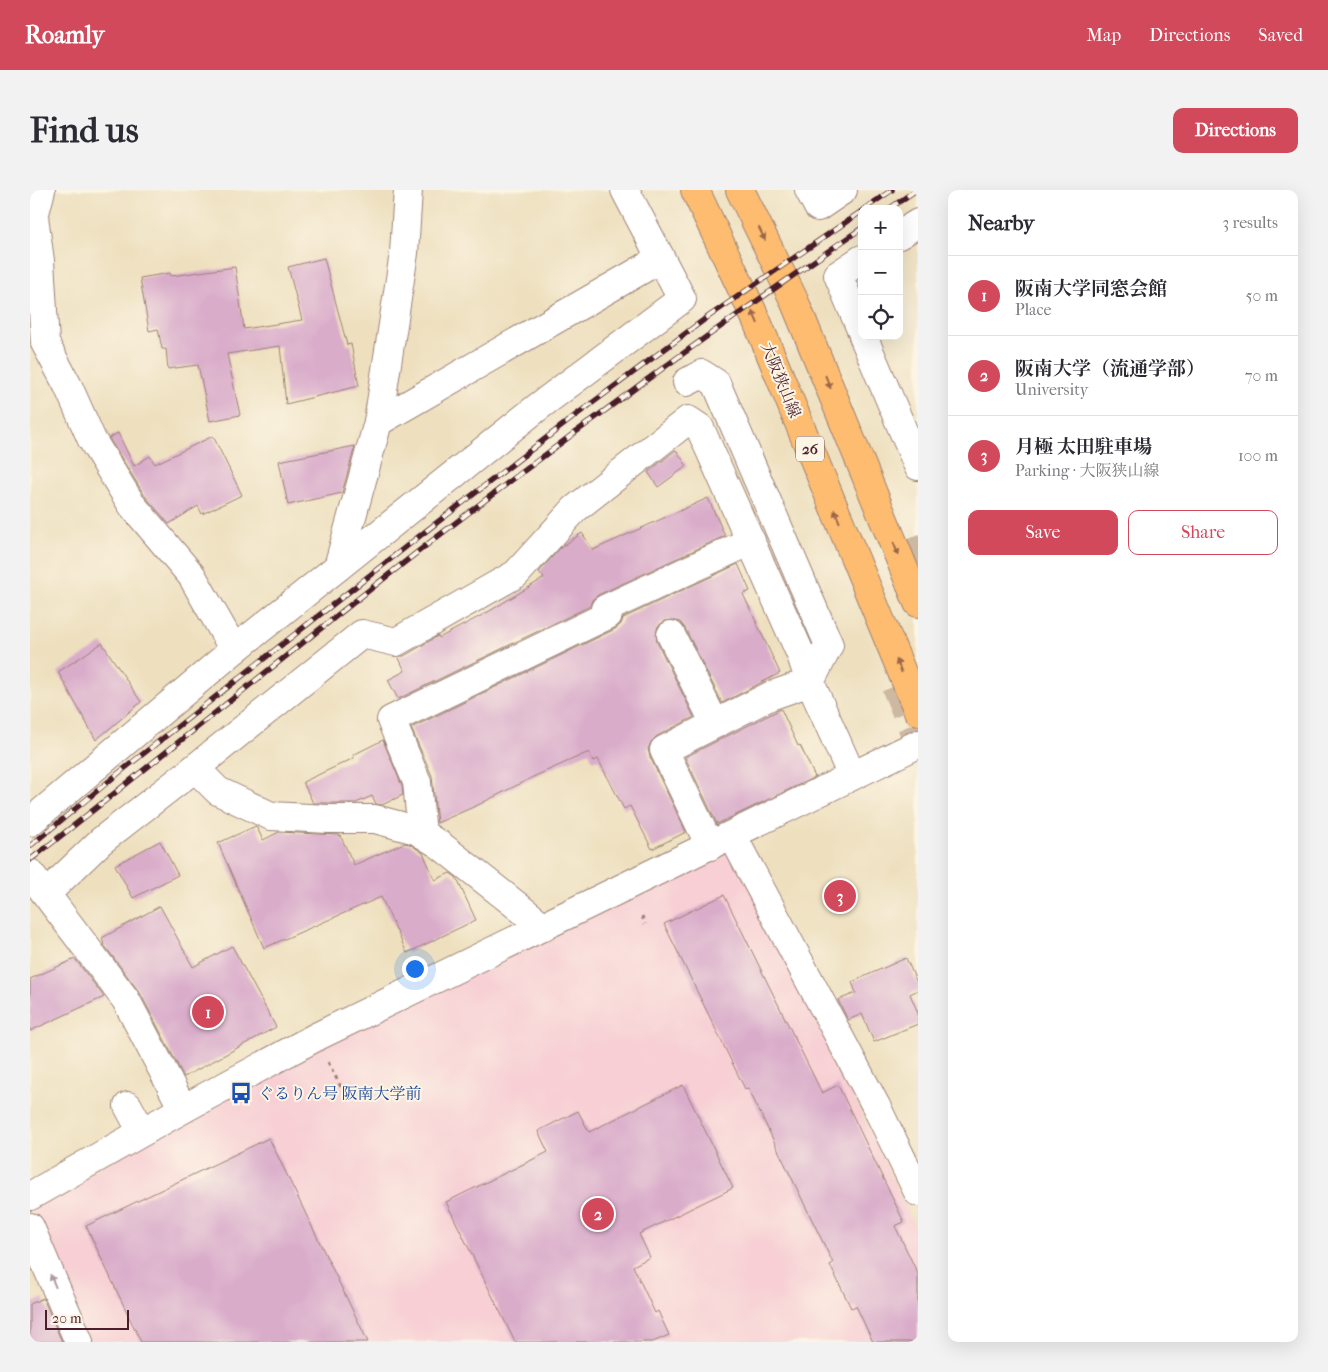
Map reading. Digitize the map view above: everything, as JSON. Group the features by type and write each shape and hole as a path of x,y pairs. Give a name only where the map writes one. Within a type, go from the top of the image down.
{"main road":[{"name":"大阪狭山線","path":"695,190 756,319 918,711"},
{"name":"26","path":"740,190 793,298 918,603"}],"street":[{"path":"41,190 34,217 40,261 45,343 68,386 92,440 132,505 192,576 234,650"},
{"path":"338,567 378,422 404,252 408,190"},
{"path":"30,822 234,650 538,407 682,299 625,190"},
{"path":"809,190 818,207 843,190"},
{"path":"903,232 918,223"},
{"path":"378,422 648,266 659,255"},
{"path":"858,262 838,275 858,322"},
{"path":"866,340 918,466"},
{"path":"687,382 702,374 716,382 829,645 810,682 770,696 664,750 721,840 876,1106 918,1192"},
{"path":"183,1109 126,1000 38,883 100,841 195,768 362,634 396,642 516,574 574,509 688,420 700,428 751,541 852,776"},
{"path":"422,834 417,782 391,720 608,616 605,609 751,541"},
{"path":"671,635 715,724"},
{"path":"30,1196 183,1109 316,1037 918,744"},
{"path":"195,768 218,791 271,816 375,819 416,830 440,845 544,927"},
{"path":"128,1106 142,1132"},
{"path":"30,1227 79,1342"}],"path":[{"path":"642,916 645,924"},
{"path":"325,1056 343,1090"}],"shaded area":[{"path":"723,851 732,855 776,935 918,1232 918,1342 87,1342 33,1217 36,1203 292,1060"}],"building":[{"path":"324,258 347,345 351,344 359,386 286,404 280,346 227,354 240,415 210,421 198,365 168,369 166,349 162,349 158,329 149,331 140,278 170,273 171,276 235,267 244,329 302,320 288,267"},
{"path":"118,433 134,466 150,456 155,464 213,436 242,495 202,514 198,506 169,524 145,496 109,438"},
{"path":"355,446 342,493 288,505 279,461"},
{"path":"676,450 687,466 658,487 648,472"},
{"path":"708,498 725,536 598,595 592,600 590,606 398,699 388,680 405,671 398,656 404,656 438,636 439,638 488,612 544,578 539,572 560,548 582,533 593,550"},
{"path":"738,564 750,591 743,594 780,673 722,703 685,628 680,622 665,621 658,626 656,634 657,642 694,717 657,736 651,742 648,749 650,757 686,832 652,849 630,806 624,809 598,759 593,761 589,752 437,823 432,776 411,728 615,629 621,624 623,618"},
{"path":"102,643 141,702 96,740 58,672"},
{"path":"781,709 815,777 717,824 685,757"},
{"path":"383,740 402,786 403,795 382,805 376,804 372,796 356,803 313,803 303,782 354,758 353,755"},
{"path":"256,826 263,840 279,832 340,835 354,865 404,843 410,844 423,853 435,880 450,873 456,877 476,920 407,953 381,897 264,948 218,843"},
{"path":"160,841 178,875 133,898 115,865"},
{"path":"724,895 822,1093 838,1085 904,1222 895,1226 918,1274 918,1342 873,1342 856,1306 851,1308 830,1265 833,1263 748,1088 745,1089 664,924"},
{"path":"160,906 193,967 232,946 276,1027 184,1077 140,993 104,945 102,938"},
{"path":"906,958 918,985 918,990 910,994 918,1013 918,1024 874,1042 862,1014 848,1020 838,1000 856,993 852,982"},
{"path":"75,959 104,997 30,1031 30,979"},
{"path":"683,1085 733,1188 639,1234 650,1257 633,1266 655,1313 658,1311 669,1335 653,1342 515,1342 446,1202 548,1152 538,1131 578,1111 589,1132"},
{"path":"269,1138 368,1342 141,1342 86,1226"},
{"path":"43,1298 62,1342 30,1342 30,1304"}],"tunnel":[{"path":"906,540 918,565"},
{"path":"895,686 918,742"}],"railway":[{"path":"870,205 892,190"},
{"path":"895,205 916,190"},
{"path":"30,846 120,772 576,415 705,319 858,214"},
{"path":"30,860 489,497 700,341 858,231"}],"place":[{"name":"月極 太田駐車場","path":"840,896"},
{"name":"阪南大学同窓会館","path":"208,1012"},
{"name":"ぐるりん号 阪南大学前","path":"241,1093"},
{"name":"阪南大学（流通学部）","path":"598,1214"}]}
